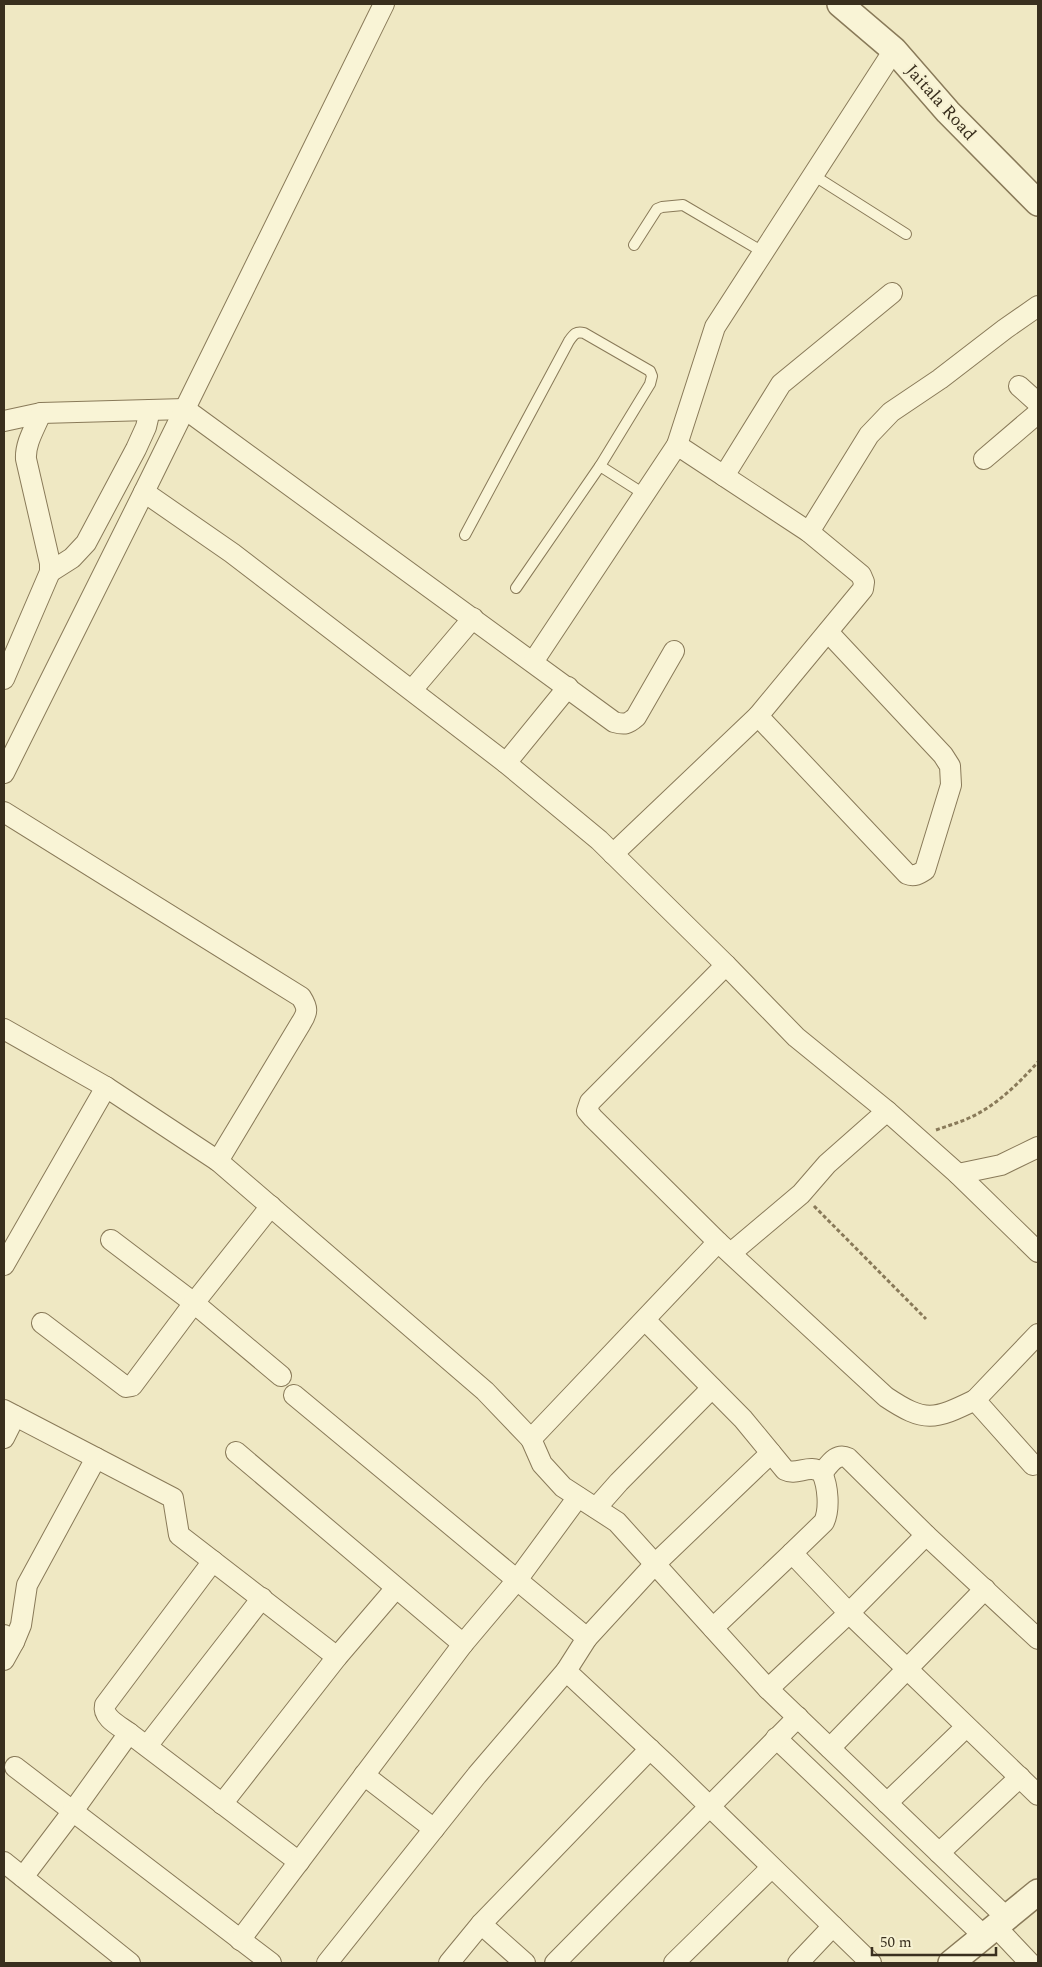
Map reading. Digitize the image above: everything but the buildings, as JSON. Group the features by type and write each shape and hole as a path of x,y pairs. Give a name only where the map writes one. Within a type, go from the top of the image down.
{"street":[{"path":"4,773 384,4"},
{"name":"Jaitala Road","path":"840,4 894,50 948,112 1038,203"},
{"path":"533,662 677,445 714,327 894,50"},
{"path":"724,476 781,384 892,293"},
{"path":"809,532 869,435 891,412 1038,306"},
{"path":"1019,386 1038,403"},
{"path":"4,421 42,413 185,409 614,722 623,725 636,717 674,651"},
{"path":"50,572 72,558 86,543 136,448 146,427 150,410"},
{"path":"4,679 50,572 50,563 26,459 28,443 42,413"},
{"path":"984,459 1038,413"},
{"path":"600,842 758,716 863,589 864,582 861,575 809,532 677,445"},
{"path":"144,492 232,553 412,690 506,763 600,842 726,965 796,1037 887,1111 1034,1240"},
{"path":"412,690 473,618"},
{"path":"758,716 906,874 912,876 925,870 951,785 950,766 828,632"},
{"path":"506,763 568,687"},
{"path":"4,812 301,997 307,1006 307,1013 302,1023 218,1161"},
{"path":"726,965 590,1102 588,1111 593,1118 725,1248 886,1397 908,1411 927,1417 946,1414 975,1400 1038,1334"},
{"path":"6,1037 106,1087 218,1161 485,1391 531,1439 542,1464 563,1487 617,1522 768,1689 939,1853 995,1927"},
{"path":"4,1265 106,1087"},
{"path":"531,1439 645,1320 725,1248 801,1194 827,1164 887,1111"},
{"path":"958,1174 1001,1165 1038,1147"},
{"path":"42,1323 129,1388 271,1206"},
{"path":"111,1240 194,1303 281,1376"},
{"path":"645,1320 743,1419 787,1471 814,1468 822,1473 826,1485 827,1515 824,1522 713,1628"},
{"path":"596,1508 619,1482 712,1388"},
{"path":"294,1395 587,1638"},
{"path":"975,1400 1036,1465"},
{"path":"4,1438 10,1413 173,1498 179,1535 337,1657"},
{"path":"236,1452 463,1644"},
{"path":"327,1963 476,1775 566,1671 587,1638 655,1564 771,1452"},
{"path":"822,1473 838,1456 848,1458 926,1535 1038,1639"},
{"path":"4,1660 9,1639 21,1625 25,1589 96,1458"},
{"path":"240,1940 463,1644 517,1580 578,1497"},
{"path":"768,1689 849,1613 926,1535"},
{"path":"792,1553 849,1613 1038,1795"},
{"path":"213,1561 104,1705 104,1710 106,1716 299,1862"},
{"path":"222,1804 337,1657 396,1588"},
{"path":"830,1748 985,1588"},
{"path":"147,1746 262,1598"},
{"path":"566,1671 650,1749 871,1963"},
{"path":"555,1963 798,1717"},
{"path":"887,1803 966,1726"},
{"path":"23,1877 74,1811 129,1733"},
{"path":"776,1738 995,1927 1030,1963"},
{"path":"449,1963 481,1924 650,1749"},
{"path":"15,1767 271,1963"},
{"path":"364,1775 434,1829"},
{"path":"939,1853 1020,1777"},
{"path":"4,1862 130,1963"},
{"path":"674,1963 771,1868"},
{"path":"951,1963 1038,1892"},
{"path":"481,1924 525,1963"},
{"path":"798,1963 833,1926"}],"lane":[{"path":"813,175 906,234"},
{"path":"634,245 658,209 670,205 683,205 764,252"},
{"path":"465,535 574,334 584,332 650,371 652,376 650,384 600,466 516,588"},
{"path":"600,466 644,494"}],"path":[{"path":"916,1138 970,1118 998,1101 1019,1083 1038,1062"},
{"path":"801,1194 926,1319"}]}
